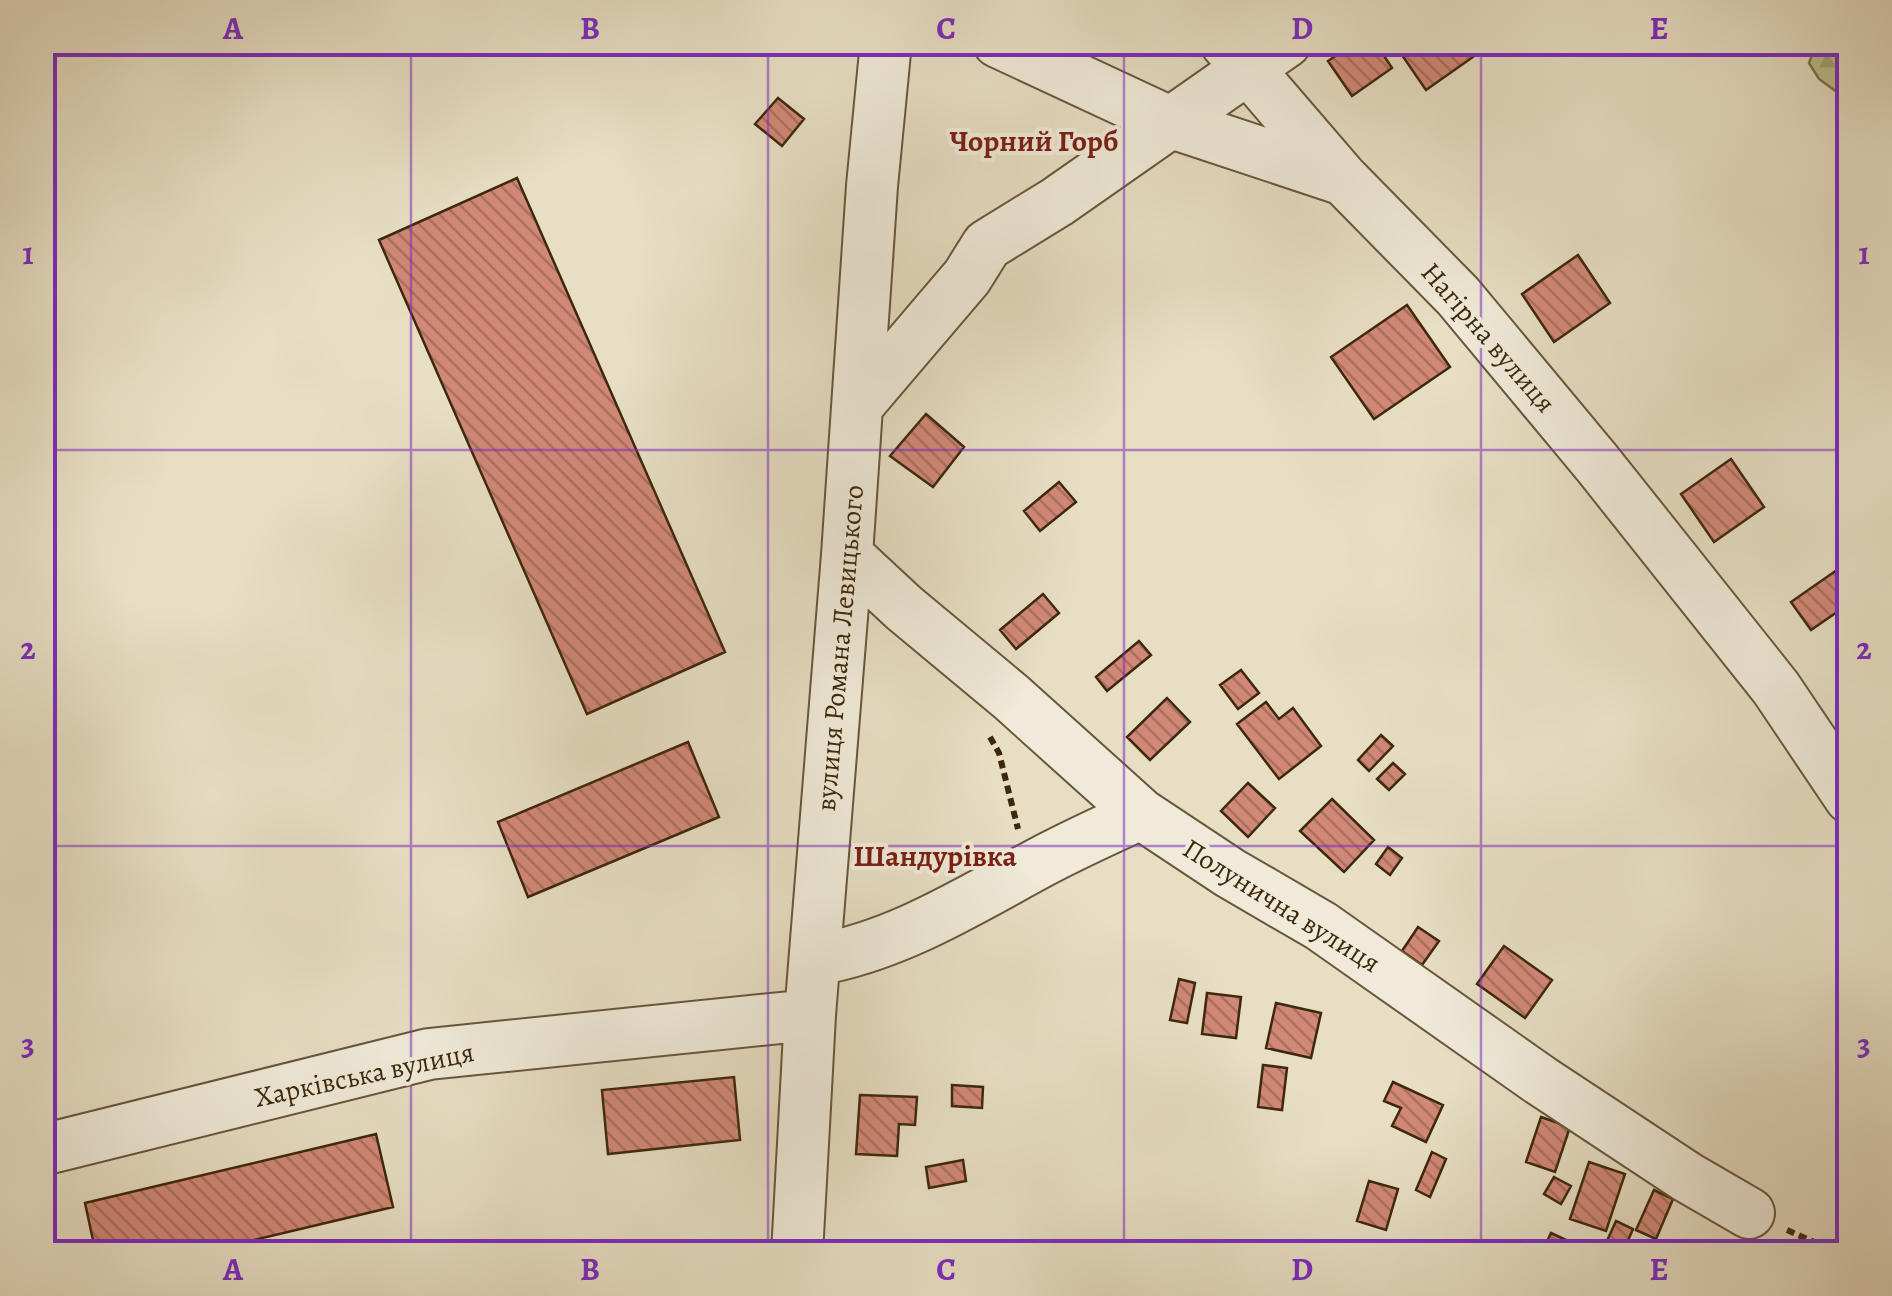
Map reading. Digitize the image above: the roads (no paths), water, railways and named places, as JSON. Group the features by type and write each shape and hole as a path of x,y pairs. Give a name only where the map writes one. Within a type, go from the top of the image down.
{"street":[{"name":"вулиця Романа Левицького","path":"797,1254 810,1015 886,42"},
{"name":"Нагірна вулиця","path":"998,42 1172,124 1344,180 1458,296 1597,463 1776,688 1850,798"},
{"path":"858,405 967,276 987,246 1172,124 1253,51 1344,180"},
{"name":"Полунична вулиця","path":"847,554 1141,814 1230,873 1321,926 1540,1080 1749,1213"},
{"path":"815,960 894,938 1141,814"},
{"name":"Харківська вулиця","path":"42,1150 429,1054 810,1015"}],"district":[{"name":"Чорний Горб","path":"1034,141"},
{"name":"Шандурівка","path":"935,856"}]}
